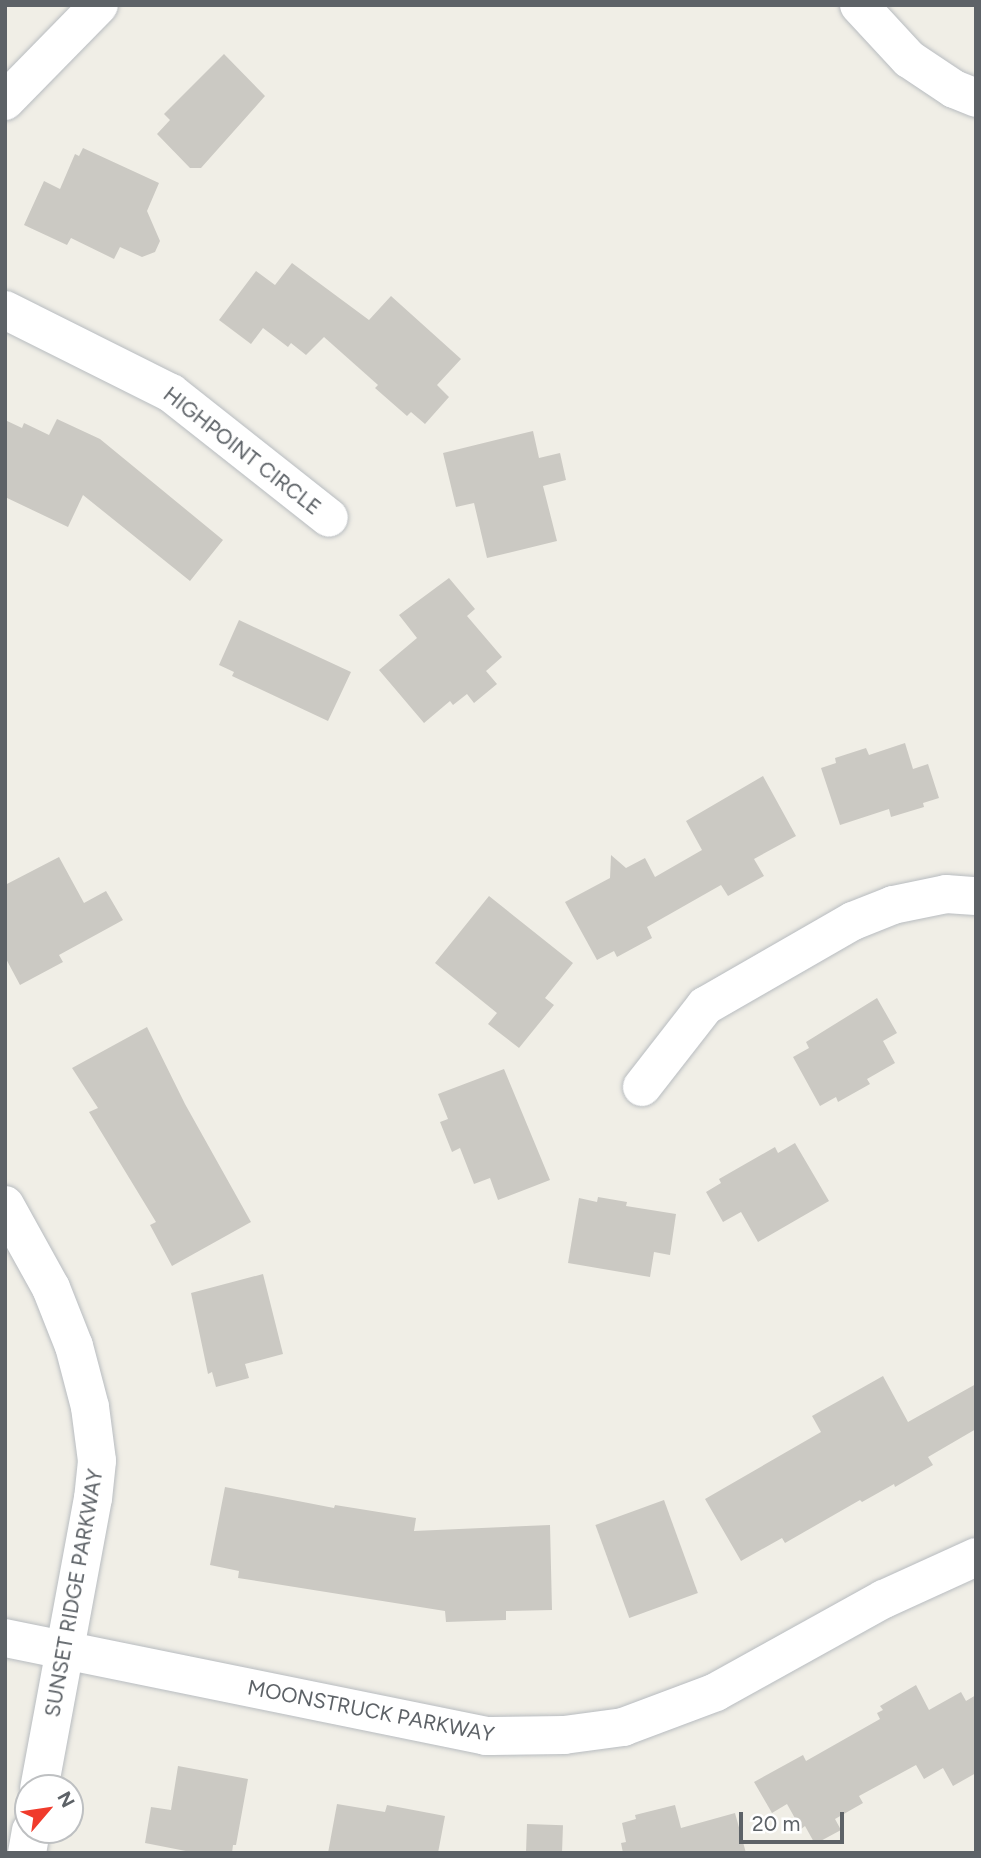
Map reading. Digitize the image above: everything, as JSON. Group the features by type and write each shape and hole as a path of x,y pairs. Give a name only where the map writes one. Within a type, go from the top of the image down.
{"street":[{"path":"5,101 99,5"},
{"path":"859,5 909,59 954,89 976,99"},
{"name":"HIGHPOINT CIRCLE","path":"5,310 171,393 329,518"},
{"path":"642,1087 705,1006 842,928 893,905 946,894 976,897"},
{"name":"SUNSET RIDGE PARKWAY","path":"5,1205 51,1288 74,1346 90,1407 97,1461 66,1650 42,1774"},
{"name":"MOONSTRUCK PARKWAY","path":"5,1638 486,1736 564,1735 623,1727 716,1692 884,1599 976,1558"}],"building":[{"path":"224,54 265,96 201,168 190,168 157,134 170,120 164,114"},
{"path":"83,148 159,183 147,211 160,241 155,252 142,257 120,247 114,259 71,238 67,245 24,225 44,181 60,189 75,154 79,156"},
{"path":"292,263 369,320 391,296 461,359 437,385 449,397 425,424 411,412 407,416 375,388 378,385 324,337 306,355 291,343 288,347 263,328 251,344 219,320 256,271 275,285"},
{"path":"57,419 100,439 223,540 190,581 83,495 68,527 5,497 5,420 22,428 24,423 49,435"},
{"path":"533,431 539,458 560,453 566,480 543,486 557,541 487,558 474,503 456,507 443,453"},
{"path":"449,578 475,609 467,616 502,657 486,671 497,684 474,703 467,694 453,705 450,701 424,723 379,670 417,638 399,615"},
{"path":"239,620 351,672 328,721 232,676 234,672 219,665"},
{"path":"905,743 913,769 928,764 939,798 923,803 924,807 891,817 889,809 840,825 821,768 836,763 835,758 866,748 869,755"},
{"path":"763,776 796,836 754,859 764,876 728,896 721,885 647,927 652,938 617,957 614,951 597,960 565,902 610,878 611,855 626,868 645,858 655,877 702,850 686,821"},
{"path":"59,857 84,903 106,891 123,920 59,955 63,962 20,985 5,957 5,885"},
{"path":"489,896 573,963 545,998 554,1005 519,1048 488,1024 497,1013 435,963"},
{"path":"877,998 897,1033 883,1041 895,1063 867,1079 870,1084 838,1102 836,1097 820,1106 793,1057 809,1048 806,1042"},
{"path":"147,1027 185,1104 251,1222 172,1266 150,1225 156,1222 89,1112 98,1108 72,1068"},
{"path":"504,1069 550,1180 498,1200 490,1178 474,1184 460,1148 452,1152 440,1122 448,1119 438,1094"},
{"path":"795,1143 829,1201 758,1242 741,1212 723,1222 706,1192 721,1183 719,1179 775,1147 778,1153"},
{"path":"598,1197 627,1202 626,1206 676,1214 670,1255 654,1252 650,1277 568,1263 579,1198 597,1202"},
{"path":"263,1274 283,1354 245,1364 249,1378 216,1387 212,1372 208,1374 191,1293"},
{"path":"883,1376 908,1422 976,1384 976,1429 928,1457 933,1465 895,1487 894,1484 862,1502 860,1500 785,1543 782,1538 741,1561 705,1499 821,1432 812,1416"},
{"path":"225,1487 334,1508 335,1505 416,1518 414,1531 550,1525 552,1610 506,1611 506,1620 446,1622 445,1611 238,1578 239,1571 210,1565"},
{"path":"664,1500 698,1593 629,1618 595,1525"},
{"path":"916,1685 929,1710 961,1692 966,1701 976,1695 976,1773 953,1786 943,1768 924,1779 916,1765 859,1796 863,1803 835,1819 841,1830 815,1844 805,1826 801,1829 787,1804 772,1813 754,1782 803,1755 806,1761 880,1719 877,1713 883,1710 880,1706"},
{"path":"178,1766 248,1779 236,1845 233,1845 232,1853 196,1853 145,1843 151,1807 171,1810"},
{"path":"337,1804 385,1812 387,1805 445,1816 438,1853 328,1853"},
{"path":"675,1805 681,1828 735,1813 746,1853 623,1853 621,1843 626,1842 622,1823 636,1819 635,1815"},
{"path":"527,1824 563,1825 562,1853 526,1853"}]}
